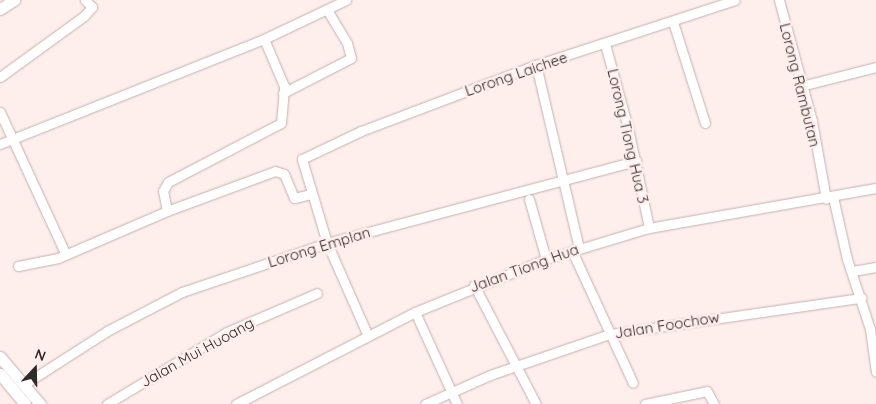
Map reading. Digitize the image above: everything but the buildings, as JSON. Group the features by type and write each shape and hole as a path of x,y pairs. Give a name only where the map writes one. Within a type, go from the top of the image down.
{"main road":[{"path":"0,9 14,0"},
{"path":"0,358 40,404"},
{"path":"0,374 25,404"}],"street":[{"path":"0,77 84,16 92,7 85,0"},
{"path":"0,144 264,39 346,0"},
{"name":"Lorong Laichee","path":"312,194 302,159 361,131 536,66 735,0"},
{"name":"Lorong Rambutan","path":"778,0 812,121 830,198 861,298 876,372"},
{"path":"283,94 351,58 350,49 327,10"},
{"path":"673,22 704,123"},
{"path":"167,211 164,186 184,172 279,125 283,94 282,78 264,39"},
{"name":"Lorong Tiong Hua 3","path":"605,44 636,161 649,228"},
{"path":"536,66 566,179 575,249 610,334 633,383"},
{"path":"801,86 876,66"},
{"path":"0,112 66,255"},
{"name":"Lorong Emplan","path":"23,385 158,301 327,243 636,161"},
{"path":"18,266 34,266 66,255 167,211 276,171 284,174 294,198 312,194 327,243 368,336"},
{"name":"Jalan Tiong Hua","path":"236,404 415,312 474,285 575,249 649,228 830,198 876,188"},
{"path":"529,199 546,259"},
{"path":"853,272 876,266"},
{"path":"474,285 536,404"},
{"name":"Jalan Mui Huoang","path":"106,404 227,332 317,293"},
{"name":"Jalan Foochow","path":"425,404 516,366 610,334 861,298"},
{"path":"415,312 457,404"},
{"path":"645,404 707,391 714,404"}]}
